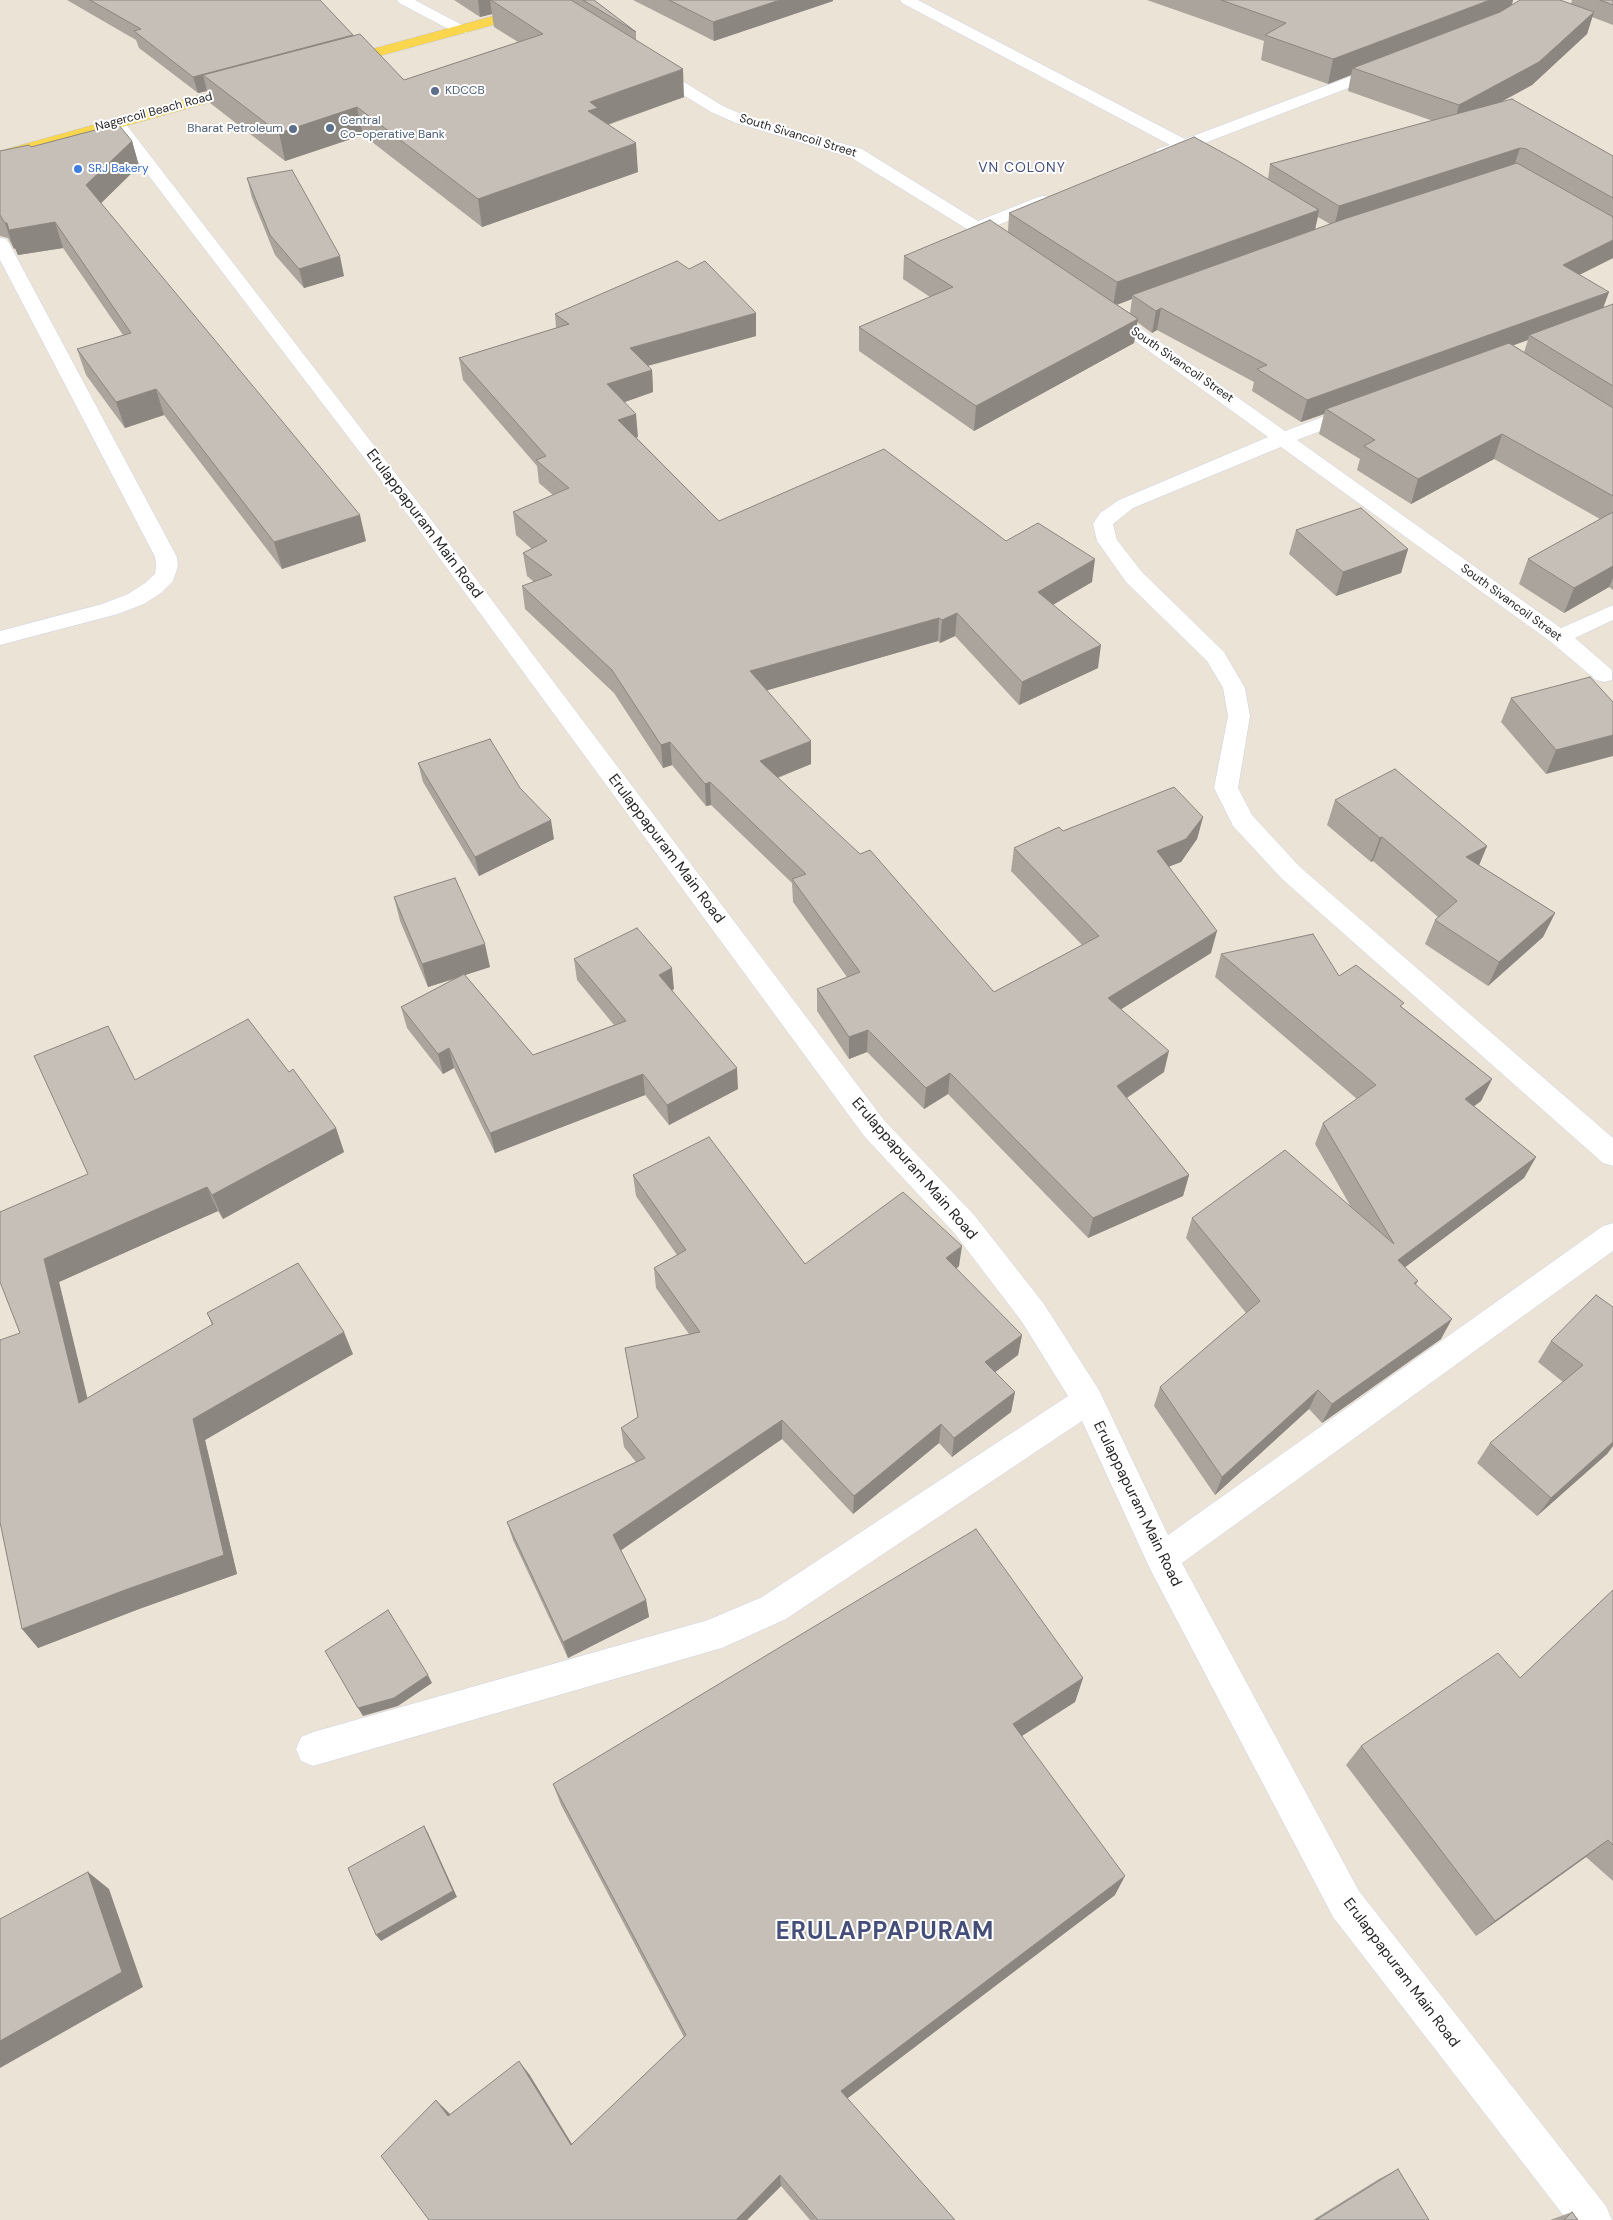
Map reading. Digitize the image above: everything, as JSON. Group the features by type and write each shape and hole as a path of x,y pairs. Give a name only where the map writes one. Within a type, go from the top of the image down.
{"main road":[{"path":"326,66 549,5"},
{"name":"Nagercoil Beach Road","path":"0,156 116,122 259,84"}],"street":[{"path":"404,0 461,30"},
{"path":"907,0 1184,144 1209,160"},
{"path":"549,5 567,8"},
{"name":"South Sivancoil Street","path":"633,57 717,110 742,120 856,153 1020,254"},
{"path":"1149,159 1396,64"},
{"name":"Erulappapuram Main Road","path":"116,122 420,518 874,1128 965,1225 1032,1314 1088,1400 1162,1558 1346,1904 1592,2220"},
{"path":"978,227 1059,195"},
{"path":"0,243 166,557 167,566 164,576 153,588 136,599 110,609 0,638"},
{"name":"South Sivancoil Street","path":"1095,304 1284,438 1559,638 1604,675"},
{"path":"1112,315 1130,308"},
{"path":"1375,404 1284,438 1126,504 1108,517 1103,524 1107,542 1134,576 1216,657 1234,688 1240,716 1226,788 1242,820 1292,873 1613,1155"},
{"path":"1559,638 1613,612"},
{"path":"1162,1558 1613,1235"},
{"path":"313,1749 710,1636 774,1608 1088,1400"}],"building":[{"path":"90,0 320,0 353,35 193,77 134,31 141,29"},
{"path":"491,0 571,0 683,69 590,102 598,108 588,111 636,143 478,199 357,107 279,133 203,75 360,34 404,80 543,34"},
{"path":"583,0 594,0 636,32"},
{"path":"669,0 780,0 713,22"},
{"path":"1221,0 1490,0 1333,59 1265,35 1286,23"},
{"path":"1520,0 1560,0 1594,12 1539,62 1459,105 1353,68 1500,12"},
{"path":"1600,0 1613,0 1613,5"},
{"path":"1512,99 1613,156 1613,198 1526,149 1520,148 1339,206 1270,164"},
{"path":"118,124 132,141 86,185 360,515 274,542 156,389 116,402 77,349 131,333 55,222 9,230 7,223 5,223 0,215 0,151 29,145 31,147"},
{"path":"1194,137 1319,210 1117,282 1009,213"},
{"path":"1517,163 1613,217 1613,240 1563,265 1609,292 1307,400 1257,369 1267,365 1161,308 1156,311 1132,295 1344,219"},
{"path":"292,170 340,256 299,269 270,235 247,178"},
{"path":"990,220 1138,319 976,406 859,327 953,287 904,256"},
{"path":"677,261 689,269 705,261 756,313 630,348 652,370 607,384 636,414 618,420 719,521 884,449 1006,541 1038,523 1095,559 1038,592 1101,645 1022,682 957,613 942,620 939,618 750,671 811,741 760,761 860,854 870,850 994,992 1099,936 1014,848 1059,827 1063,831 1174,787 1203,817 1186,839 1157,851 1217,931 1108,998 1169,1051 1117,1086 1189,1175 1093,1218 950,1073 926,1088 868,1030 849,1037 817,989 860,972 792,879 806,874 710,782 705,784 670,742 661,745 612,670 522,586 552,575 523,553 547,541 513,512 569,488 536,460 546,456 459,358 569,324 555,314"},
{"path":"1613,304 1613,386 1529,335"},
{"path":"1509,343 1613,408 1613,496 1502,434 1418,479 1364,446 1375,440 1326,409"},
{"path":"1361,508 1408,549 1343,572 1296,530"},
{"path":"1613,512 1613,566 1574,588 1528,559"},
{"path":"1590,677 1613,702 1613,735 1556,750 1511,698"},
{"path":"490,739 520,788 551,820 475,857 418,763"},
{"path":"1395,769 1487,846 1466,857 1555,913 1499,962 1435,920 1457,901 1335,800"},
{"path":"455,878 485,944 422,964 394,897"},
{"path":"637,928 672,968 659,975 737,1068 667,1105 643,1074 490,1133 449,1048 438,1054 401,1007 464,974 533,1055 626,1021 574,959"},
{"path":"1313,934 1339,976 1356,965 1404,1003 1400,1006 1492,1079 1465,1099 1536,1157 1398,1260 1418,1281 1414,1283 1452,1319 1332,1404 1318,1390 1222,1477 1160,1387 1260,1301 1192,1218 1285,1150 1394,1244 1323,1123 1376,1085 1221,954"},
{"path":"248,1019 289,1072 293,1069 336,1128 212,1195 207,1187 44,1259 79,1403 213,1324 207,1313 298,1263 344,1332 193,1419 224,1555 22,1629 0,1522 0,1340 20,1333 0,1282 0,1212 88,1174 34,1056 108,1026 135,1080"},
{"path":"709,1137 805,1264 903,1192 962,1246 946,1258 1022,1335 985,1362 1015,1392 954,1438 941,1424 854,1496 782,1420 613,1535 646,1600 563,1642 507,1522 645,1458 621,1428 638,1417 625,1348 700,1332 654,1268 686,1250 633,1175"},
{"path":"1596,1295 1613,1307 1613,1442 1551,1498 1490,1443 1583,1365 1551,1341"},
{"path":"976,1529 1083,1678 1013,1724 1125,1876 841,2091 955,2220 818,2220 780,2175 736,2220 429,2220 381,2156 436,2100 448,2116 519,2061 571,2145 686,2035 553,1784"},
{"path":"1613,1590 1613,1845 1608,1840 1495,1921 1361,1746 1498,1653 1520,1678"},
{"path":"388,1610 428,1675 394,1698 358,1708 325,1651"},
{"path":"424,1826 453,1891 376,1935 348,1868"},
{"path":"88,1872 122,1972 0,2041 0,1919"},
{"path":"1398,2169 1429,2220 1316,2220"},
{"path":"1572,2212 1578,2220 1564,2220"}],"place":[{"name":"KDCCB","path":"435,91"},
{"name":"Central Co-operative Bank","path":"330,128"},
{"name":"Bharat Petroleum","path":"293,129"},
{"name":"SRJ Bakery","path":"78,169"}],"district":[{"name":"VN COLONY","path":"1022,168"},
{"name":"ERULAPPAPURAM","path":"885,1933"}]}
